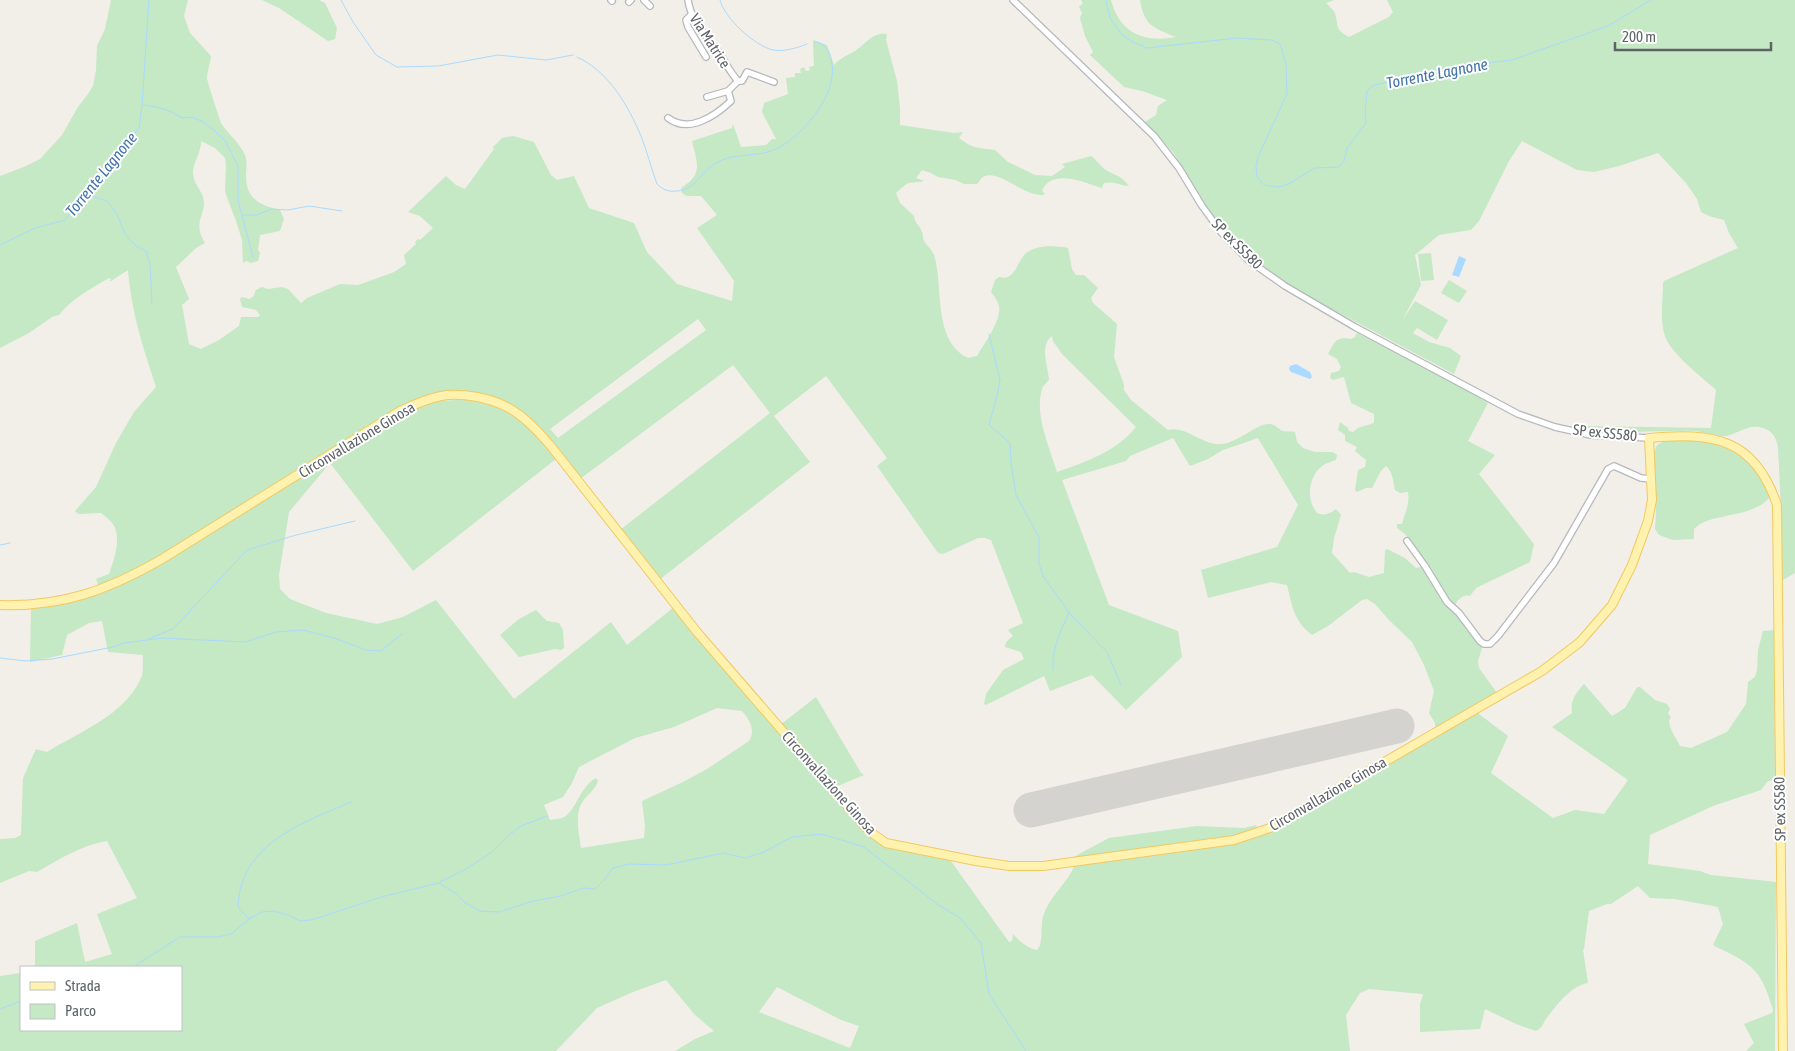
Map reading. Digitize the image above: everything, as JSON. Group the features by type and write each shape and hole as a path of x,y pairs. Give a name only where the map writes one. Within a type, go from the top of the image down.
{"main road":[{"name":"Circonvallazione Ginosa","path":"0,605 27,606 49,603 107,588 133,576 162,559 400,411 442,396 468,396 489,401 509,408 530,423 550,444 697,632 869,831 886,843 1009,866 1043,866 1234,840 1270,828 1542,671 1580,642 1612,605 1632,565 1644,534 1652,500 1649,438"},
{"name":"SP ex SS580","path":"1649,438 1677,435 1697,436 1726,442 1755,462 1766,476 1777,505 1783,1051"}],"street":[{"path":"644,0 650,6"},
{"name":"Via Matrice","path":"688,0 698,26 719,54 727,69 738,81"},
{"name":"SP ex SS580","path":"1014,0 1154,136 1179,168 1202,206 1221,232 1248,260 1285,286 1355,328 1518,414 1555,427 1591,435 1649,438"},
{"path":"692,14 686,20 688,27 706,56"},
{"path":"707,97 728,91 738,81 742,81 747,72 774,82"},
{"path":"668,118 679,123 694,124 713,116 731,100 728,91"},
{"path":"1407,541 1426,566 1447,602 1459,613 1480,641 1484,644 1490,644 1554,564 1608,469 1614,466 1641,478 1652,480"}],"green space":[{"path":"111,0 188,0 184,16 190,33 211,56 207,79 221,123 242,149 245,156 248,190 251,196 260,203 280,210 284,219 280,231 260,235 258,261 251,263 246,261 243,263 242,240 225,192 225,158 215,148 201,141 193,175 203,197 204,203 199,229 205,243 196,248 176,267 189,299 182,305 189,344 201,349 219,340 239,326 241,317 258,317 260,315 256,310 242,307 240,299 242,297 249,299 253,297 256,290 262,287 268,289 282,287 288,289 301,303 307,298 340,284 358,285 394,272 406,264 404,255 416,244 415,242 418,239 420,240 433,228 420,216 408,212 446,176 456,185 465,189 494,149 493,147 502,138 513,136 534,142 551,175 557,180 574,176 589,208 634,223 647,252 677,284 732,301 734,281 697,228 717,215 701,196 687,196 682,193 681,188 693,178 697,168 692,141 732,128 733,124 741,147 766,145 772,139 776,139 762,112 764,103 788,94 786,78 795,77 795,73 801,73 800,69 804,67 806,71 810,70 809,67 814,66 813,40 827,45 834,65 873,37 887,34 886,40 897,81 900,125 954,133 963,132 959,138 968,144 995,150 1008,162 1035,175 1052,176 1065,167 1062,164 1091,156 1129,186 1104,183 1102,188 1078,180 1061,178 1047,184 1042,191 1045,194 1043,195 1028,192 991,175 982,178 977,184 964,184 956,180 938,177 922,170 916,178 924,181 909,183 896,193 900,203 914,216 924,241 934,255 944,326 949,339 957,350 968,358 977,356 992,332 998,318 999,306 991,292 995,280 1012,274 1030,250 1046,246 1068,248 1072,269 1076,275 1084,275 1098,288 1091,298 1093,303 1117,324 1114,357 1124,390 1131,400 1168,430 1180,430 1209,443 1222,444 1237,439 1263,425 1271,424 1283,431 1295,432 1297,442 1303,448 1315,452 1333,452 1337,455 1336,460 1322,466 1314,476 1310,489 1311,502 1317,513 1327,514 1336,509 1341,515 1334,538 1332,553 1350,573 1354,572 1369,577 1384,573 1385,551 1387,549 1405,558 1416,568 1421,567 1418,557 1420,553 1405,534 1397,528 1397,524 1402,524 1407,508 1408,492 1400,493 1395,490 1391,474 1386,466 1381,471 1372,488 1366,488 1357,492 1355,490 1358,470 1365,467 1366,460 1355,451 1357,447 1345,441 1345,435 1338,430 1340,422 1349,431 1353,432 1358,428 1374,423 1374,414 1351,403 1344,377 1333,380 1330,378 1331,373 1339,371 1341,367 1337,359 1328,354 1334,343 1342,338 1351,339 1357,333 1479,395 1478,397 1488,403 1468,441 1495,455 1479,474 1534,544 1530,562 1476,588 1470,596 1461,598 1455,606 1475,634 1482,648 1478,661 1479,668 1497,693 1435,729 1435,723 1429,713 1434,691 1424,665 1412,642 1375,604 1367,599 1362,600 1328,626 1312,635 1297,619 1287,585 1271,582 1208,598 1201,570 1277,547 1298,505 1258,438 1223,450 1208,459 1190,466 1173,438 1130,456 1126,461 1062,480 1109,605 1178,631 1182,657 1126,710 1092,675 1050,691 1044,676 986,705 984,704 986,694 1003,670 1024,659 1021,652 1005,647 1006,642 1013,636 1008,630 1023,623 991,540 978,538 943,554 938,553 877,466 887,458 826,376 774,416 810,462 659,580 620,530 770,413 733,365 580,479 548,439 490,398 431,396 159,557 99,587 96,579 109,574 113,562 117,542 116,530 112,523 101,513 78,514 75,511 96,487 116,443 134,412 156,387 135,315 128,270 111,281 109,278 89,290 69,304 59,315 52,317 29,333 0,348 0,176 40,159 62,135 93,86 97,46 105,29","holes":["698,319 706,330 558,438 550,429","1052,336 1053,341 1062,354 1136,427 1120,443 1100,455 1057,472 1044,431 1040,410 1042,389 1049,380 1045,350 1048,340"]},
{"path":"262,0 319,0 325,3 337,28 335,39 328,41 279,8"},
{"path":"1081,0 1111,0 1115,12 1121,21 1135,34 1154,39 1165,39 1176,37 1156,28 1147,21 1140,0 1334,0 1326,3 1335,13 1339,29 1349,37 1389,17 1393,12 1387,0 1795,0 1795,573 1781,581 1782,530 1778,447 1770,431 1755,427 1723,436 1696,431 1624,432 1581,429 1586,426 1711,428 1716,390 1678,356 1667,341 1662,321 1663,283 1738,248 1724,220 1701,212 1697,199 1686,183 1658,153 1594,172 1577,170 1522,141 1509,161 1479,221 1471,230 1439,235 1415,255 1421,285 1402,321 1415,301 1448,320 1437,340 1417,328 1413,333 1429,342 1450,348 1461,356 1454,374 1281,282 1261,269 1236,246 1213,218 1173,152 1145,122 1156,115 1158,106 1167,100 1124,87 1090,55 1093,52 1085,36 1080,18 1082,13 1079,7 1083,3"},
{"path":"1431,253 1434,280 1421,281 1418,254"},
{"path":"1449,280 1467,291 1459,303 1441,293"},
{"path":"467,399 500,408 528,426 556,459 413,571 330,463 289,512 279,575 280,589 290,599 326,613 377,624 403,617 436,600 514,699 611,622 627,645 674,607 871,836 948,857 1009,942 1012,941 1013,934 1030,948 1037,950 1041,939 1042,921 1046,909 1075,864 1248,838 1475,711 1508,736 1491,773 1553,818 1575,810 1604,814 1628,780 1552,727 1572,713 1572,704 1578,690 1584,684 1612,716 1625,708 1636,689 1640,687 1655,700 1667,704 1670,709 1668,713 1671,718 1669,720 1673,734 1680,746 1691,748 1727,732 1746,704 1748,682 1755,677 1758,650 1763,631 1774,630 1775,780 1768,781 1761,790 1713,806 1650,835 1648,864 1700,871 1711,875 1776,882 1775,1051 1746,1051 1754,1043 1744,1024 1772,1013 1773,1010 1768,994 1758,974 1740,959 1713,945 1723,924 1718,907 1675,899 1650,898 1638,886 1611,904 1589,911 1583,950 1588,983 1569,992 1554,1008 1538,1030 1516,1024 1485,1009 1480,1029 1420,1032 1422,994 1369,989 1360,993 1346,1015 1350,1051 675,1051 695,1039 714,1031 695,1015 666,980 597,1008 556,1051 0,1051 0,976 20,973 20,1031 182,1031 182,966 35,966 35,941 77,923 85,962 112,954 97,914 137,898 107,841 79,849 37,872 29,871 0,883 0,839 15,838 21,835 23,778 36,749 47,752 87,730 113,712 134,691 142,673 143,655 108,652 102,621 89,623 67,635 62,655 30,662 31,607 137,576 396,418 430,402","holes":["717,708 742,711 752,729 749,741 707,769 642,801 645,826 644,838 581,848 578,824 580,806 597,784 596,778 586,787 567,815 550,820 544,805 563,797 579,767 635,738 674,727","777,987 841,1020 859,1026 850,1048 759,1012"]},
{"path":"1695,438 1722,446 1743,457 1759,474 1771,500 1769,498 1761,505 1742,513 1710,520 1701,524 1694,529 1694,539 1673,540 1659,535 1655,529 1654,452 1657,445 1667,440"},
{"path":"536,610 547,621 559,623 563,630 564,648 519,657 500,635 519,619"},
{"path":"816,697 861,773 864,775 838,786 836,790 780,725"},
{"path":"1256,825 1258,829 1236,836 1068,860 1109,838 1197,826 1244,828"}],"water":[{"path":"1459,256 1466,259 1459,277 1452,275"},
{"path":"1296,364 1310,372 1312,377 1310,379 1291,372 1290,366"}],"waterway":[{"name":"Torrente Lagnone","path":"0,245 35,228 65,220 110,159 139,128 149,0"},
{"name":"Torrente Lagnone","path":"341,0 353,22 376,55 397,67 438,66 498,55 546,60 573,55"},
{"name":"Torrente Lagnone","path":"720,0 727,15 734,23 758,43 773,50 795,48 807,44"},
{"name":"Torrente Lagnone","path":"1106,0 1110,18 1122,35 1147,48 1237,38 1271,40 1279,43 1286,65 1287,94 1258,157 1256,167 1257,177 1264,185 1279,187 1289,184 1314,168 1339,167 1344,161 1347,148 1366,123 1367,91 1374,85 1472,65 1512,60 1608,26 1651,0"},
{"name":"Torrente Lagnone","path":"577,57 598,71 616,90 641,136 657,184 664,189 674,191 684,190 694,184 711,166 730,157 769,152 776,149 797,135 807,125 824,101 832,76 832,64 829,53 822,44 815,42"},
{"path":"143,105 163,109 182,118 190,117 202,121 225,141 238,166 238,200 253,257"},
{"path":"85,194 107,201 117,214 125,234 136,246 146,251 150,265 152,304"},
{"path":"243,215 257,215 271,209 288,210 309,206 342,211"},
{"path":"989,334 1000,380 989,425 1010,443 1016,495 1039,537 1039,563 1043,576 1071,615 1107,652 1121,685"},
{"path":"148,639 173,629 247,550 296,535 355,521"},
{"path":"0,545 10,543"},
{"path":"1053,670 1055,647 1069,612"},
{"path":"0,658 26,661 52,659 113,647 124,643 162,638 245,642 276,632 303,630 334,638 366,650 381,651 402,634"},
{"path":"249,919 238,907 241,885 250,867 262,851 277,838 313,818 351,802"},
{"path":"440,882 466,869 492,852 521,826 547,816"},
{"path":"135,966 180,937 218,937 231,934 249,919 262,912 274,911 300,921 311,920 385,896 439,883 457,894 464,902 480,911 499,912 533,901 561,896 583,888 595,889 613,868 629,864 666,865 724,853 745,858 764,852 792,837 822,834 864,847 937,904 960,918 981,943 989,994 1026,1051"},
{"path":"0,1009 20,1001"}],"runway":[{"path":"1031,810 1397,726"}]}
